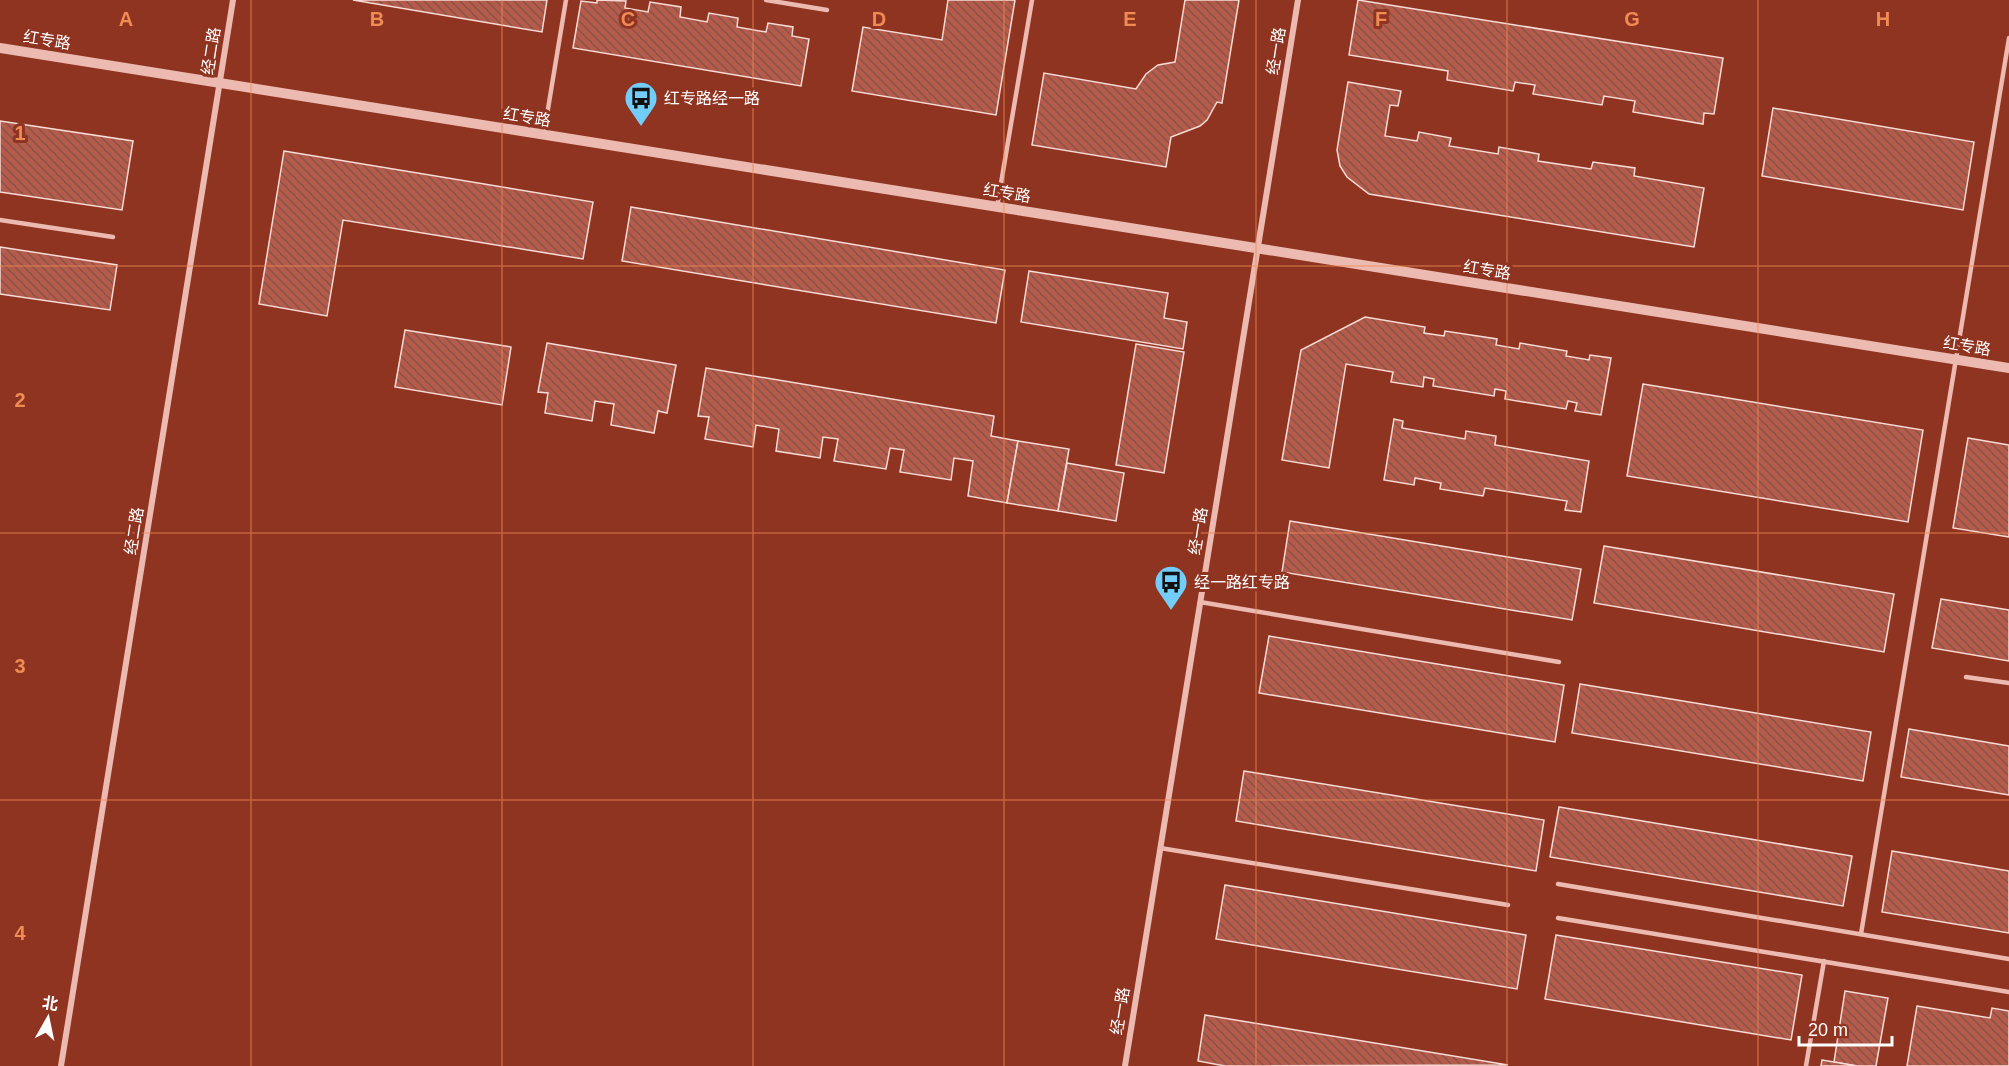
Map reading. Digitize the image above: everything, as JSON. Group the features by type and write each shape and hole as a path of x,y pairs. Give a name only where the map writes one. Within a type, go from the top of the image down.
{"street":[{"name":"经二路","path":"61,1066 232,0"},
{"name":"经一路","path":"1125,1066 1298,0"},
{"name":"红专路","path":"0,48 2009,368"}],"lane":[{"path":"543,135 566,0"},
{"path":"766,0 827,10"},
{"path":"997,207 1032,0"},
{"path":"1861,934 2009,38"},
{"path":"0,220 112,237"},
{"path":"1200,602 1559,662"},
{"path":"1966,677 2009,683"},
{"path":"1160,848 1508,905"},
{"path":"1558,884 2009,959"},
{"path":"1558,918 2009,992"},
{"path":"1806,1066 1824,962"}],"building":[{"path":"353,0 547,0 542,32"},
{"path":"597,0 626,1 625,8 648,12 650,2 681,7 680,17 707,22 709,13 738,18 737,27 766,32 768,23 793,27 792,36 809,39 801,86 573,48 581,1 597,3"},
{"path":"948,0 1015,0 996,115 852,91 863,27 942,40"},
{"path":"1185,0 1239,0 1222,103 1217,102 1207,120 1200,126 1171,137 1166,167 1032,145 1044,73 1136,89 1146,74 1158,65 1175,62"},
{"path":"1358,0 1723,58 1714,114 1704,113 1703,124 1633,112 1635,101 1604,96 1602,105 1533,94 1535,85 1515,82 1513,91 1447,80 1448,71 1349,55"},
{"path":"1348,82 1401,91 1398,106 1390,105 1385,136 1417,141 1419,132 1451,138 1449,146 1498,154 1499,147 1539,154 1538,161 1591,169 1593,162 1635,168 1634,176 1704,188 1694,247 1369,194 1347,177 1340,166 1337,150"},
{"path":"1773,108 1974,142 1963,210 1762,176"},
{"path":"0,121 133,141 122,210 0,192"},
{"path":"284,151 593,202 583,259 343,220 327,316 259,304"},
{"path":"631,207 1005,270 996,323 622,261"},
{"path":"0,247 117,265 110,310 0,294"},
{"path":"1029,271 1168,293 1164,318 1187,322 1183,349 1021,322"},
{"path":"1365,317 1425,327 1424,333 1444,336 1445,331 1497,339 1496,345 1519,349 1520,343 1567,351 1566,356 1589,360 1590,355 1611,358 1601,415 1575,411 1577,403 1568,401 1566,409 1505,399 1506,391 1495,389 1494,396 1433,386 1434,379 1424,377 1423,387 1391,382 1393,372 1346,364 1329,468 1282,460 1301,350"},
{"path":"405,330 511,347 502,405 395,387"},
{"path":"547,343 676,365 667,413 658,411 654,433 611,425 614,404 595,401 592,421 545,413 548,393 538,392"},
{"path":"1136,344 1184,352 1164,473 1116,465"},
{"path":"706,368 994,416 991,436 1018,441 1007,503 968,496 973,461 954,458 951,480 900,472 904,450 890,448 886,469 834,461 838,439 823,437 820,458 776,451 779,429 756,425 753,447 705,439 709,417 698,416"},
{"path":"1643,384 1923,430 1908,522 1627,476"},
{"path":"1394,419 1403,421 1402,428 1465,439 1466,431 1496,436 1495,445 1589,461 1581,512 1565,510 1567,501 1485,488 1483,496 1440,489 1441,483 1415,478 1414,485 1384,480"},
{"path":"1968,438 2009,445 2009,537 1953,528"},
{"path":"1018,441 1069,449 1058,511 1007,503"},
{"path":"1067,463 1124,473 1116,521 1058,511"},
{"path":"1290,521 1581,569 1572,620 1282,572"},
{"path":"1604,546 1894,594 1884,652 1594,603"},
{"path":"1941,599 2009,610 2009,661 1932,648"},
{"path":"1269,636 1564,685 1555,742 1259,693"},
{"path":"1580,684 1871,732 1863,781 1572,733"},
{"path":"1909,729 2009,746 2009,795 1901,777"},
{"path":"1244,771 1544,820 1536,871 1236,821"},
{"path":"1559,807 1852,856 1843,906 1550,857"},
{"path":"1892,851 2009,871 2009,933 1882,912"},
{"path":"1225,885 1526,935 1517,989 1216,939"},
{"path":"1556,935 1802,975 1791,1040 1545,999"},
{"path":"1845,991 1888,998 1876,1066 1857,1066 1834,1062"},
{"path":"1917,1006 1990,1018 1992,1008 2009,1011 2009,1066 1907,1066"},
{"path":"1205,1015 1508,1065 1225,1066 1198,1061"},
{"path":"1822,1060 1834,1062 1857,1066 1821,1066"}],"place":[{"name":"红专路经一路","path":"641,127"},
{"name":"经一路红专路","path":"1171,611"}]}
